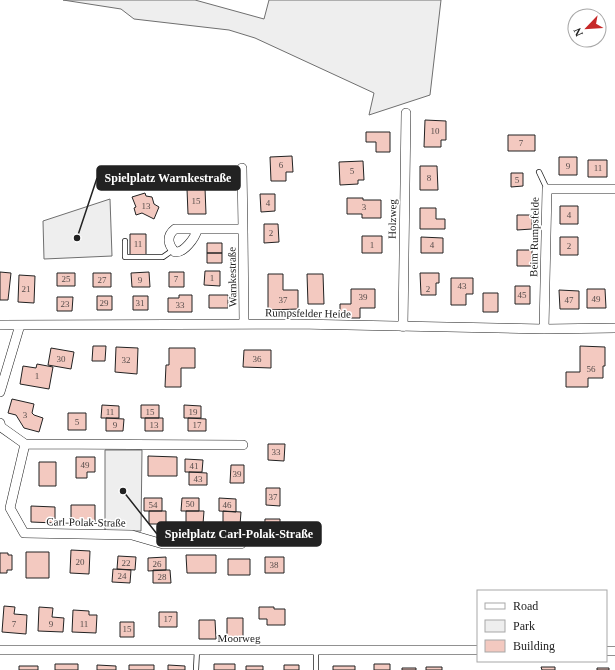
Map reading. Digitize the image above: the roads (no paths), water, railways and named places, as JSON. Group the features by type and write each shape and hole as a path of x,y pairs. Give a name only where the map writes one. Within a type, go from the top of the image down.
{"street":[{"name":"Holzweg","path":"403,327 406,113"},
{"name":"Warnkestraße","path":"242,168 244,324"},
{"name":"Beim Rumpsfelde","path":"544,329 547,189 615,189"},
{"path":"197,230 196,234 184,249 179,252 175,252 170,246 169,236 171,232 176,229 243,229"},
{"name":"Rumpsfelder Heide","path":"0,325 244,324 544,329 615,328"},
{"path":"0,392 20,325"},
{"path":"0,423 1,427 25,444 243,445"},
{"name":"Carl-Polak-Straße","path":"25,444 10,508 24,533 132,535 162,544 241,544"},
{"name":"Moorweg","path":"0,650 477,650"}],"lane":[{"path":"539,172 547,189"},
{"path":"125,241 126,257 163,257 173,250"},
{"path":"196,670 197,650"},
{"path":"316,650 316,670"}],"place":[{"name":"Spielplatz Warnkestraße","path":"77,238"},
{"name":"Spielplatz Carl-Polak-Straße","path":"123,491"}]}
